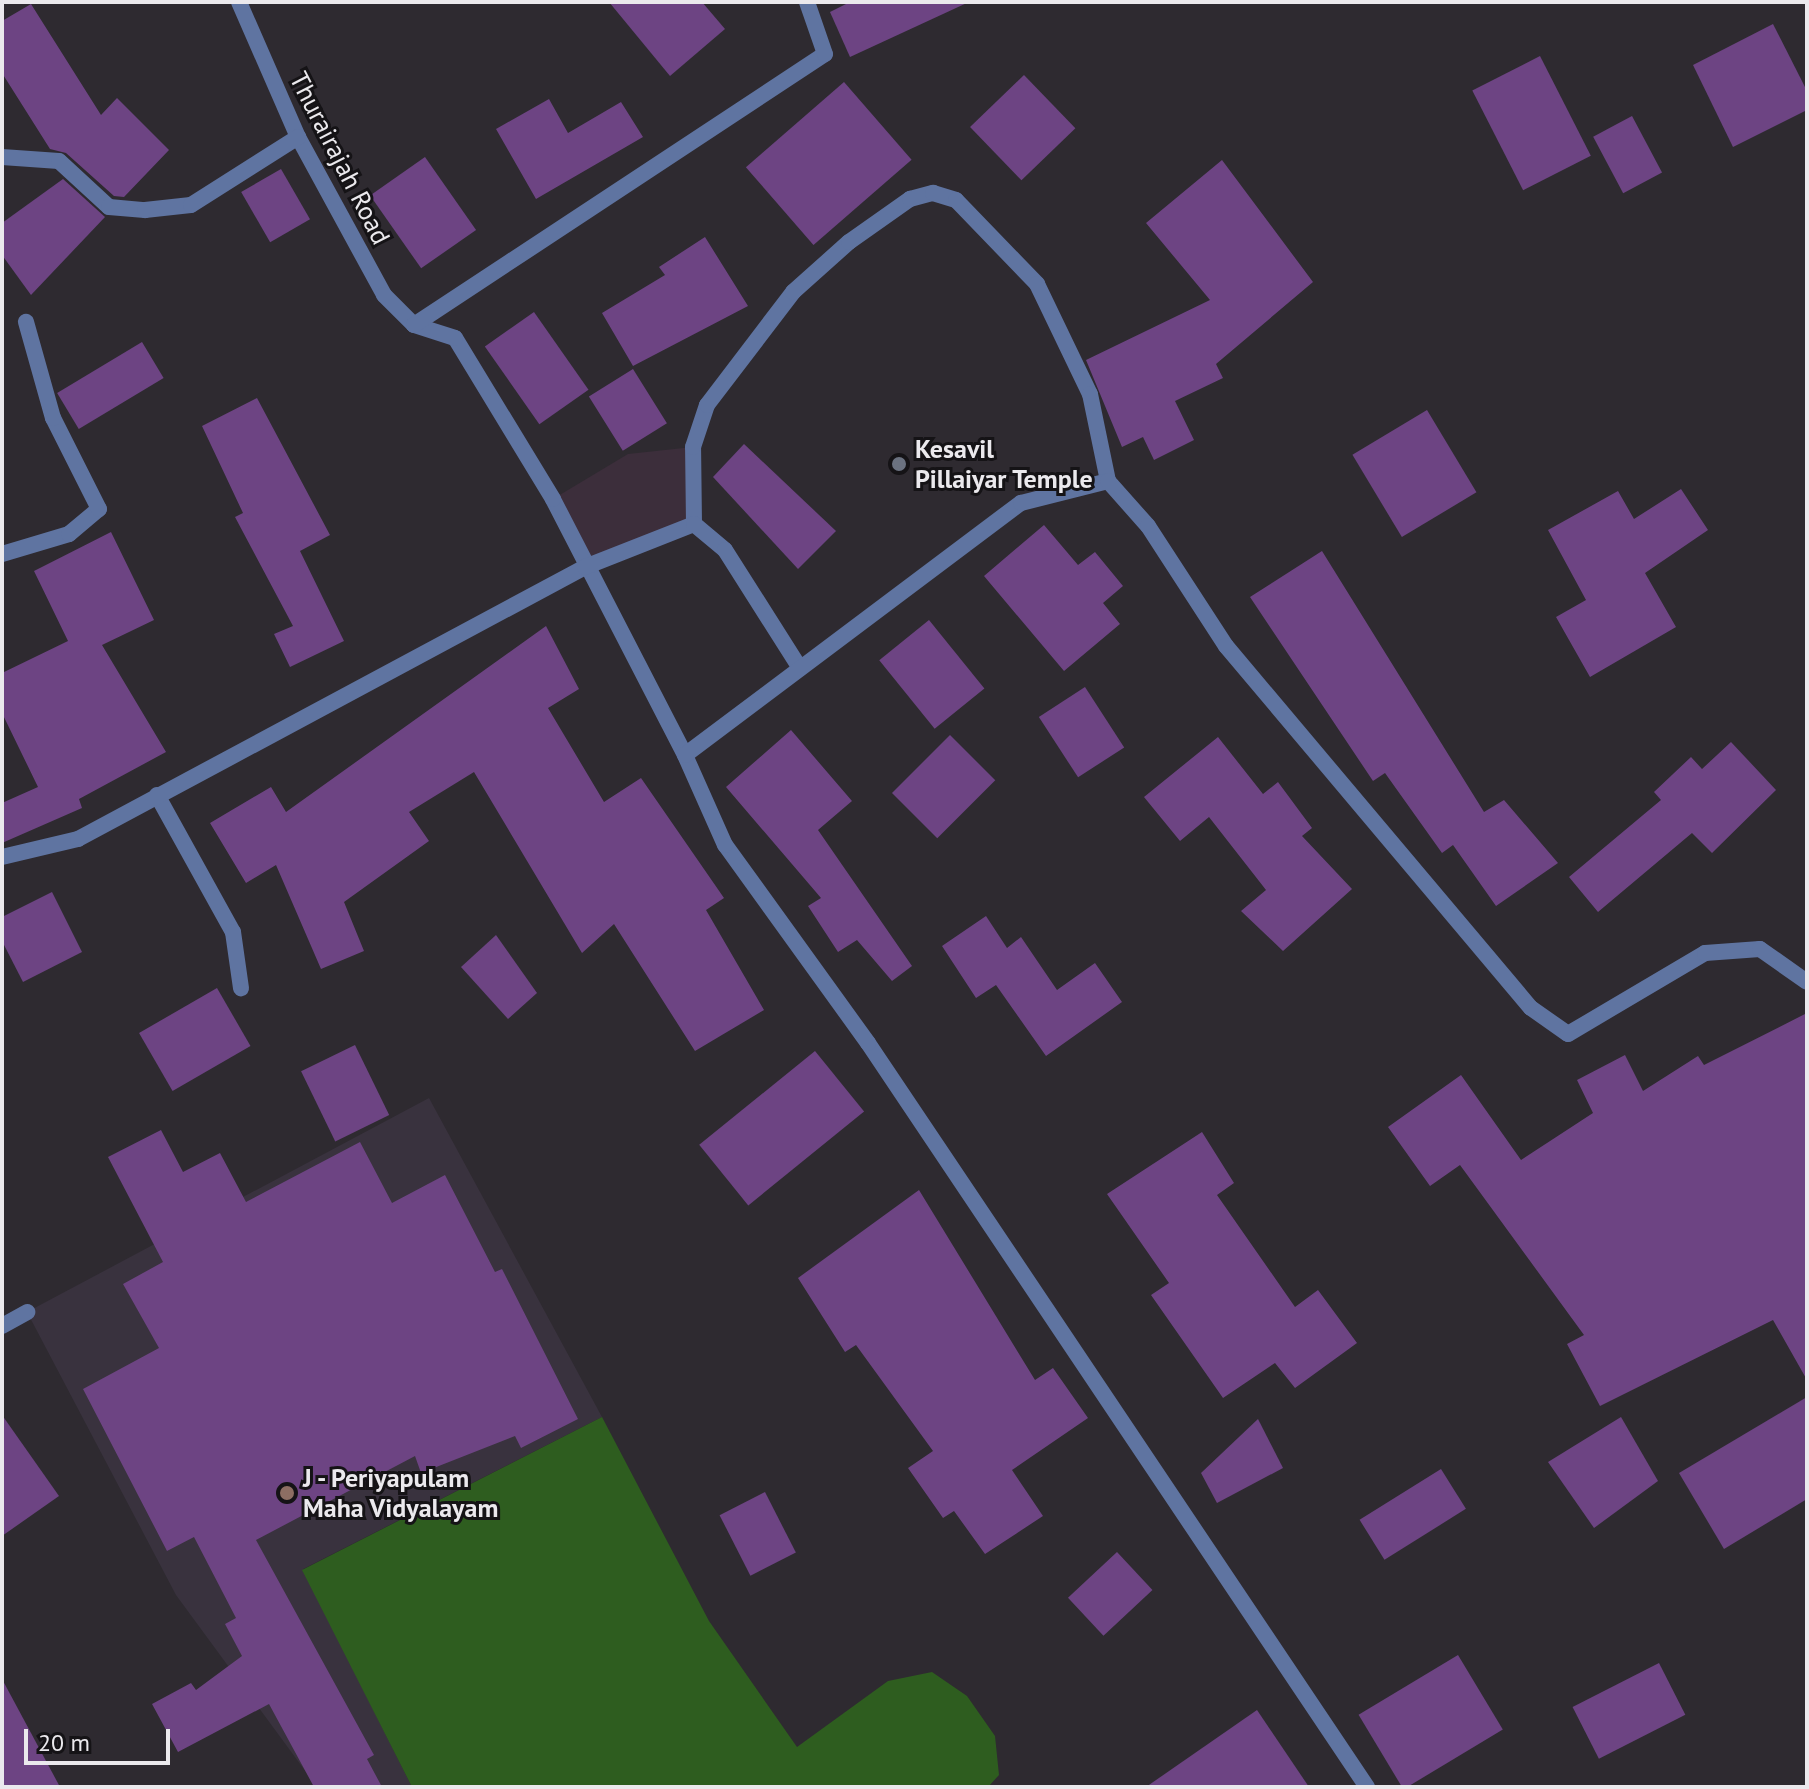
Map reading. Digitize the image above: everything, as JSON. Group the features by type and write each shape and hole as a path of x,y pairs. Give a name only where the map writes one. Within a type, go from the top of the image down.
{"street":[{"name":"Thurairajah Road","path":"239,2 298,137 384,295 414,325"},
{"path":"414,325 825,54 807,2"},
{"path":"2,157 59,161 109,207 145,210 191,205 298,137"},
{"path":"800,668 725,550 694,524 693,447 707,405 793,292 849,242 910,199 933,193 956,200 1037,284 1090,394 1108,481 1148,526 1226,646 1488,965 1543,1017 1568,1034 1705,953 1760,949 1807,982"},
{"path":"2,554 69,534 99,509 53,418 26,322"},
{"path":"414,325 455,338 553,499 585,567 685,755 725,845 868,1043 1367,1787"},
{"path":"685,755 1021,503 1108,481"},
{"path":"2,857 78,839 585,567 694,524"},
{"path":"157,795 233,932 241,988"},
{"path":"2,1326 27,1312"}],"shaded area":[{"path":"693,447 694,524 585,567 553,499 628,454"},
{"name":"J - Periyapulam Maha Vidyalayam","path":"429,1098 602,1417 303,1569 412,1787 317,1787 176,1595 27,1312"}],"green space":[{"path":"602,1417 709,1621 797,1747 888,1681 932,1672 967,1696 995,1736 999,1775 988,1787 412,1787 302,1570"}],"building":[{"path":"609,2 702,2 725,29 670,76"},
{"path":"850,2 969,2 850,57 830,12"},
{"path":"31,4 101,115 117,98 169,150 124,197 114,196 66,153 50,149 2,73 2,21"},
{"path":"1773,24 1807,91 1807,110 1733,147 1693,65"},
{"path":"1540,56 1591,156 1523,190 1472,91"},
{"path":"1024,75 1075,128 1021,180 970,127"},
{"path":"844,82 912,160 813,245 746,167"},
{"path":"549,99 568,133 621,102 643,137 536,199 496,129"},
{"path":"1632,116 1662,173 1623,193 1593,137"},
{"path":"425,157 476,230 421,268 370,195"},
{"path":"1222,160 1313,282 1216,364 1223,378 1175,401 1194,440 1154,460 1143,437 1122,447 1086,360 1210,300 1146,223"},
{"path":"281,169 310,219 270,242 241,192"},
{"path":"63,179 105,217 31,295 2,255 2,223"},
{"path":"705,237 748,306 633,366 602,313 665,275 659,267"},
{"path":"534,312 588,390 539,424 485,346"},
{"path":"142,342 164,378 79,429 57,393"},
{"path":"633,369 667,423 623,451 589,397"},
{"path":"257,398 330,535 300,551 344,641 290,667 274,634 293,626 235,517 243,513 202,426"},
{"path":"1427,410 1476,492 1402,537 1352,455"},
{"path":"744,444 836,531 798,569 713,477"},
{"path":"1681,489 1708,530 1645,573 1676,627 1590,677 1556,617 1586,600 1548,530 1618,491 1634,519"},
{"path":"1044,525 1078,565 1095,552 1123,586 1103,603 1120,624 1064,671 984,576"},
{"path":"111,532 154,620 102,645 166,752 79,799 82,808 2,843 2,803 38,787 2,713 2,673 68,641 34,571"},
{"path":"1322,551 1484,812 1504,800 1558,863 1496,906 1453,845 1442,853 1385,773 1373,781 1250,597"},
{"path":"929,620 984,688 935,729 879,660"},
{"path":"546,626 579,689 548,708 604,802 641,778 724,898 706,910 764,1010 695,1051 614,924 582,953 474,772 409,812 429,841 344,902 364,951 321,969 276,865 246,883 210,823 271,787 286,812"},
{"path":"1085,687 1124,747 1078,777 1039,717"},
{"path":"791,730 852,801 818,830 912,966 892,981 857,940 838,952 808,906 821,898 726,787"},
{"path":"950,735 995,780 937,838 892,793"},
{"path":"1218,737 1263,794 1278,782 1312,828 1302,836 1352,889 1283,951 1241,911 1266,890 1209,817 1180,841 1144,797"},
{"path":"1731,742 1776,790 1712,853 1692,833 1598,912 1569,877 1661,800 1654,792 1691,757 1702,769"},
{"path":"52,892 82,952 23,982 2,941 2,917"},
{"path":"986,916 1007,948 1021,937 1057,990 1095,963 1122,1002 1046,1056 996,985 976,998 942,946"},
{"path":"496,935 537,993 508,1019 461,967"},
{"path":"217,988 250,1046 173,1091 139,1033"},
{"path":"1807,1013 1807,1380 1773,1320 1600,1406 1567,1344 1584,1335 1460,1165 1430,1186 1388,1127 1461,1075 1521,1160 1593,1113 1577,1080 1625,1055 1643,1091 1698,1056 1704,1065"},
{"path":"355,1045 389,1115 335,1141 301,1071"},
{"path":"815,1051 864,1112 748,1205 699,1145"},
{"name":"J - Periyapulam Maha Vidyalayam","path":"161,1130 183,1172 220,1153 246,1202 360,1142 392,1203 445,1175 495,1272 502,1269 578,1419 521,1448 515,1436 421,1473 415,1456 256,1540 374,1755 367,1759 382,1787 314,1787 269,1704 178,1752 152,1704 191,1683 196,1690 242,1656 225,1624 236,1618 194,1537 167,1551 83,1389 159,1348 123,1284 163,1262 108,1157"},
{"path":"1202,1132 1234,1183 1217,1195 1295,1307 1318,1290 1357,1343 1295,1388 1275,1363 1223,1398 1151,1295 1169,1283 1107,1194"},
{"path":"919,1190 1035,1380 1053,1368 1088,1418 1012,1470 1043,1516 985,1554 954,1511 943,1518 908,1468 933,1451 856,1345 845,1352 798,1278"},
{"path":"1807,1397 1807,1499 1724,1549 1679,1473"},
{"path":"2,1415 59,1496 2,1536"},
{"path":"1621,1417 1658,1481 1594,1528 1548,1462"},
{"path":"1258,1419 1283,1468 1217,1503 1201,1473"},
{"path":"1441,1469 1466,1509 1384,1560 1360,1520"},
{"path":"765,1492 796,1553 750,1576 720,1515"},
{"path":"1117,1552 1152,1590 1103,1636 1068,1598"},
{"path":"1458,1655 1503,1730 1407,1787 1402,1787 1359,1715"},
{"path":"1659,1663 1685,1715 1599,1759 1573,1707"},
{"path":"2,1679 60,1787 2,1787"},
{"path":"1257,1710 1309,1787 1146,1787"}],"place":[{"name":"Kesavil Pillaiyar Temple","path":"899,464"},
{"name":"J - Periyapulam Maha Vidyalayam","path":"287,1493"}]}
